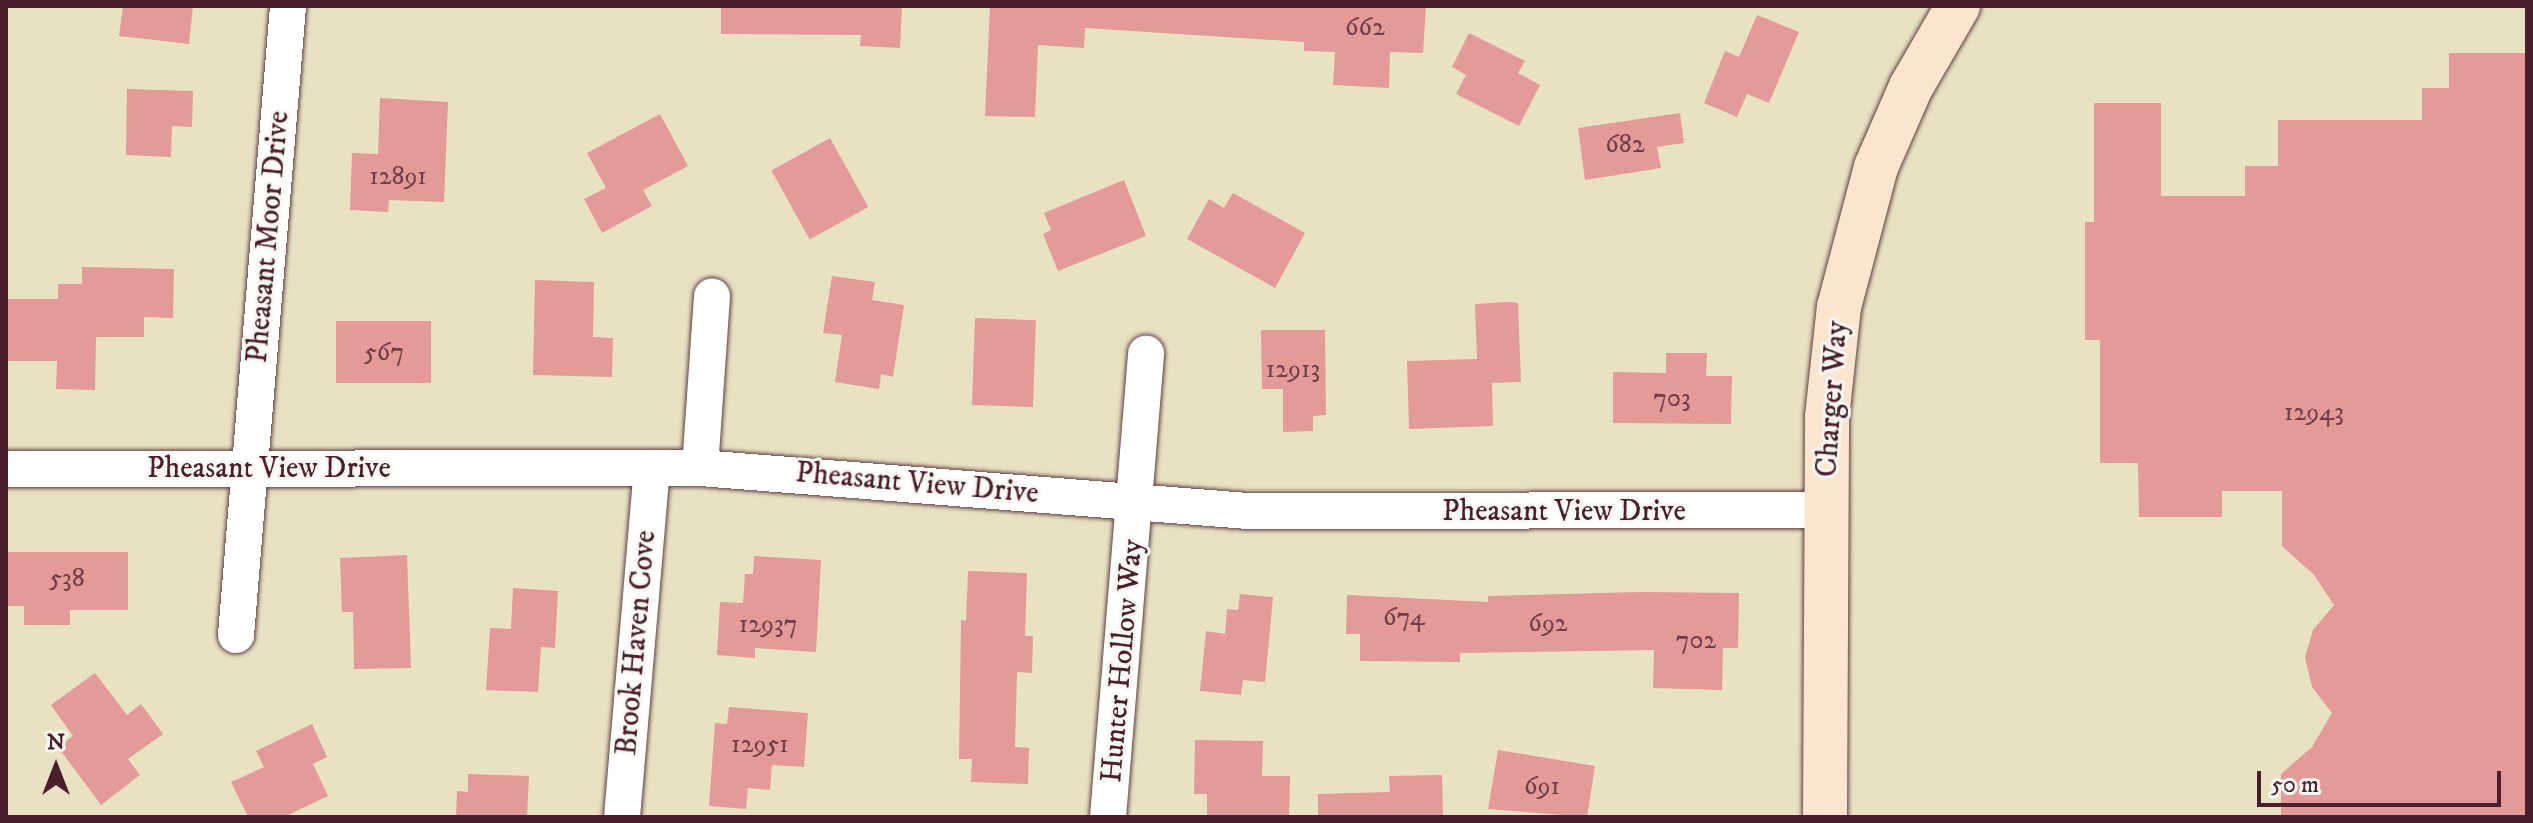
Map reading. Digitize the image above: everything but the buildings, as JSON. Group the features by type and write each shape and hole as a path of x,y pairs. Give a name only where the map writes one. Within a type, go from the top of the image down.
{"street":[{"name":"Pheasant Moor Drive","path":"236,635 288,6"},
{"name":"Charger Way","path":"1825,817 1831,366 1849,253 1899,113 1958,6"},
{"path":"700,468 712,296"},
{"name":"Hunter Hollow Way","path":"1108,817 1138,505 1146,354"},
{"name":"Brook Haven Cove","path":"622,817 652,468"},
{"name":"Pheasant View Drive","path":"6,469 700,468 1138,505 1313,512 1827,510"}]}
